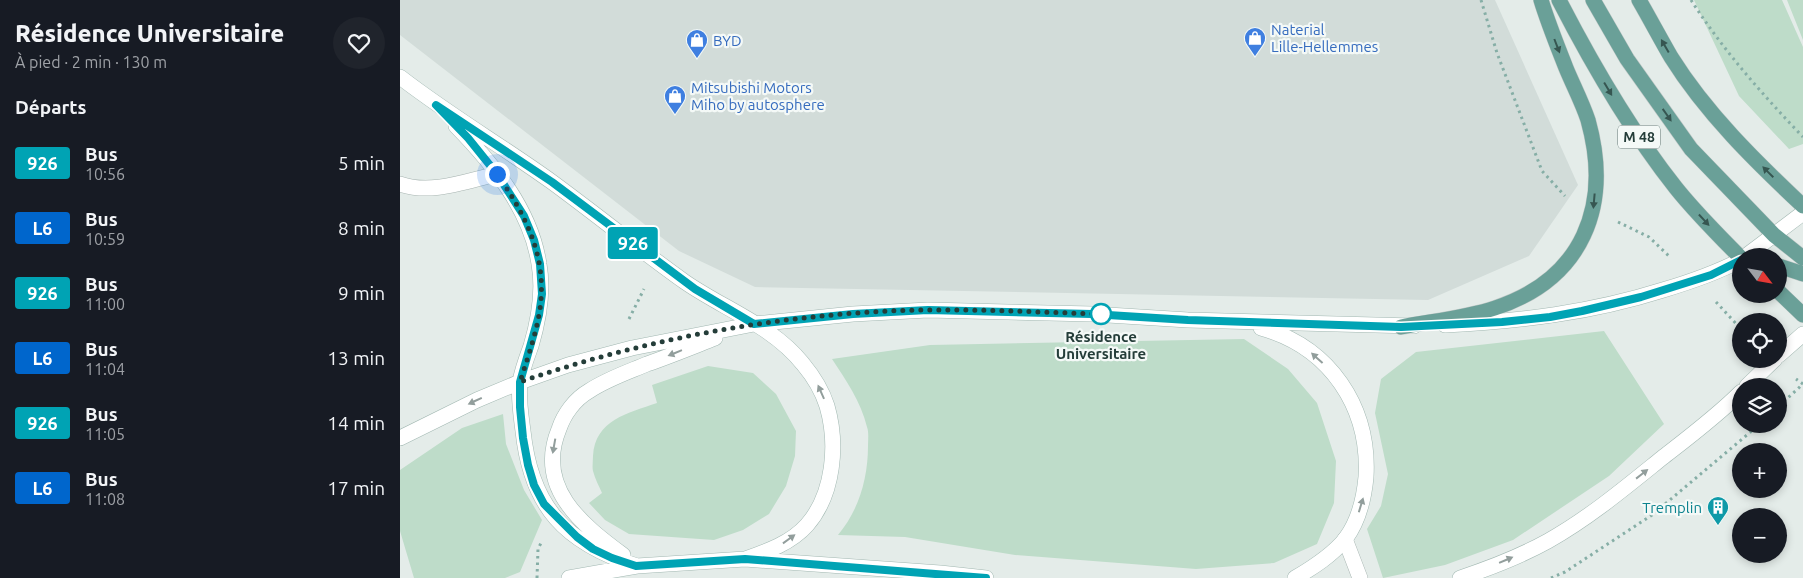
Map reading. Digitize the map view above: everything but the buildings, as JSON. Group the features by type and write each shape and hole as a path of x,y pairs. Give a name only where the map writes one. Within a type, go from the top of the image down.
{"main road":[{"path":"1401,327 1495,308 1534,290 1552,277 1565,264 1588,227 1594,209 1596,184 1592,138 1587,118 1540,0"},
{"name":"M 48","path":"1559,0 1605,85 1642,142 1676,189 1732,250"},
{"path":"1593,0 1627,59 1691,149 1774,234 1803,258"},
{"path":"1640,0 1672,57 1708,106 1752,156 1803,206"},
{"path":"400,77 436,105 552,182 695,289 754,324 802,362 818,385 827,406 832,432 832,457 828,482 821,504 807,525 778,547 745,559"},
{"path":"436,105 468,138 497,174 524,216 534,240 540,264 542,294 539,315 520,382 520,407 528,465 534,485 544,504 577,537 593,549 636,566"},
{"path":"400,184 410,188 430,188 497,174"},
{"path":"1756,248 1803,213"},
{"path":"400,438 477,400 568,365 632,348 754,324 853,314 928,310 1092,314 1241,322 1401,327 1502,322 1550,317 1641,297 1711,275 1732,264"},
{"path":"1788,269 1803,274"},
{"path":"1788,301 1803,315"},
{"path":"1241,322 1292,339 1327,367 1353,404 1365,443 1366,468 1363,501 1355,522 1345,539 1312,568 1295,578"},
{"path":"636,566 596,536 581,522 560,492 553,474 552,456 556,436 563,417 587,391 606,381 754,324"},
{"path":"1787,349 1803,334"},
{"path":"1755,378 1766,368"},
{"path":"1460,578 1485,569 1547,541 1578,522 1678,446 1732,400"},
{"path":"1345,539 1360,578"},
{"path":"569,578 636,566 745,559 986,578"}],"path":[{"path":"1481,0 1497,53 1542,171 1565,196 1594,209"},
{"path":"1691,0 1713,34 1766,98 1803,137"},
{"path":"632,348 626,325 658,262"},
{"path":"1787,399 1803,384"},
{"path":"1551,578 1565,572 1652,515 1749,433"},
{"path":"537,578 538,549 557,518"}],"shaded area":[{"path":"400,0 1495,0 1578,185 1529,256 1428,300 755,287 679,251 400,35"}],"green space":[{"path":"1694,0 1782,0 1803,47 1803,144 1789,149 1739,96"},
{"path":"1787,0 1803,0 1803,40"},
{"path":"1604,331 1664,424 1609,476 1513,540 1445,565 1383,578 1367,529 1381,506 1388,474 1375,413 1381,379 1416,352"},
{"path":"1244,339 1288,369 1317,403 1336,461 1334,503 1317,544 1274,563 1196,569 1015,555 905,537 838,535 852,515 861,493 868,458 868,429 857,400 832,359 930,345"},
{"path":"708,366 753,373 776,394 796,431 795,456 786,486 769,514 743,530 714,540 629,534 605,520 589,503 602,493 593,471 595,444 606,426 615,420 635,410 657,403 652,385"},
{"path":"503,414 506,444 524,490 542,520 520,572 505,578 414,578 400,531 400,470 462,428"}],"bus line":[{"name":"926","path":"986,578 745,559 636,566 593,549 577,537 544,504 534,485 523,438 520,382 539,315 542,294 540,264 534,240 513,196 468,138 436,105 552,182 673,274 754,324 890,311 928,310 1092,314 1188,320 1401,327 1502,322 1550,317 1613,304 1711,275 1732,265"}],"place":[{"name":"Naterial Lille-Hellemmes","path":"1255,57"},
{"name":"BYD","path":"697,59"},
{"name":"Mitsubishi Motors Miho by autosphere","path":"675,115"},
{"name":"Résidence Universitaire","path":"1101,314"},
{"name":"Tremplin","path":"1718,526"}],"route":[{"path":"497,174 513,196 524,216 534,240 540,264 542,294 539,315 520,382 568,365 632,348 674,338 754,324 890,311 928,310 1101,314"}]}
